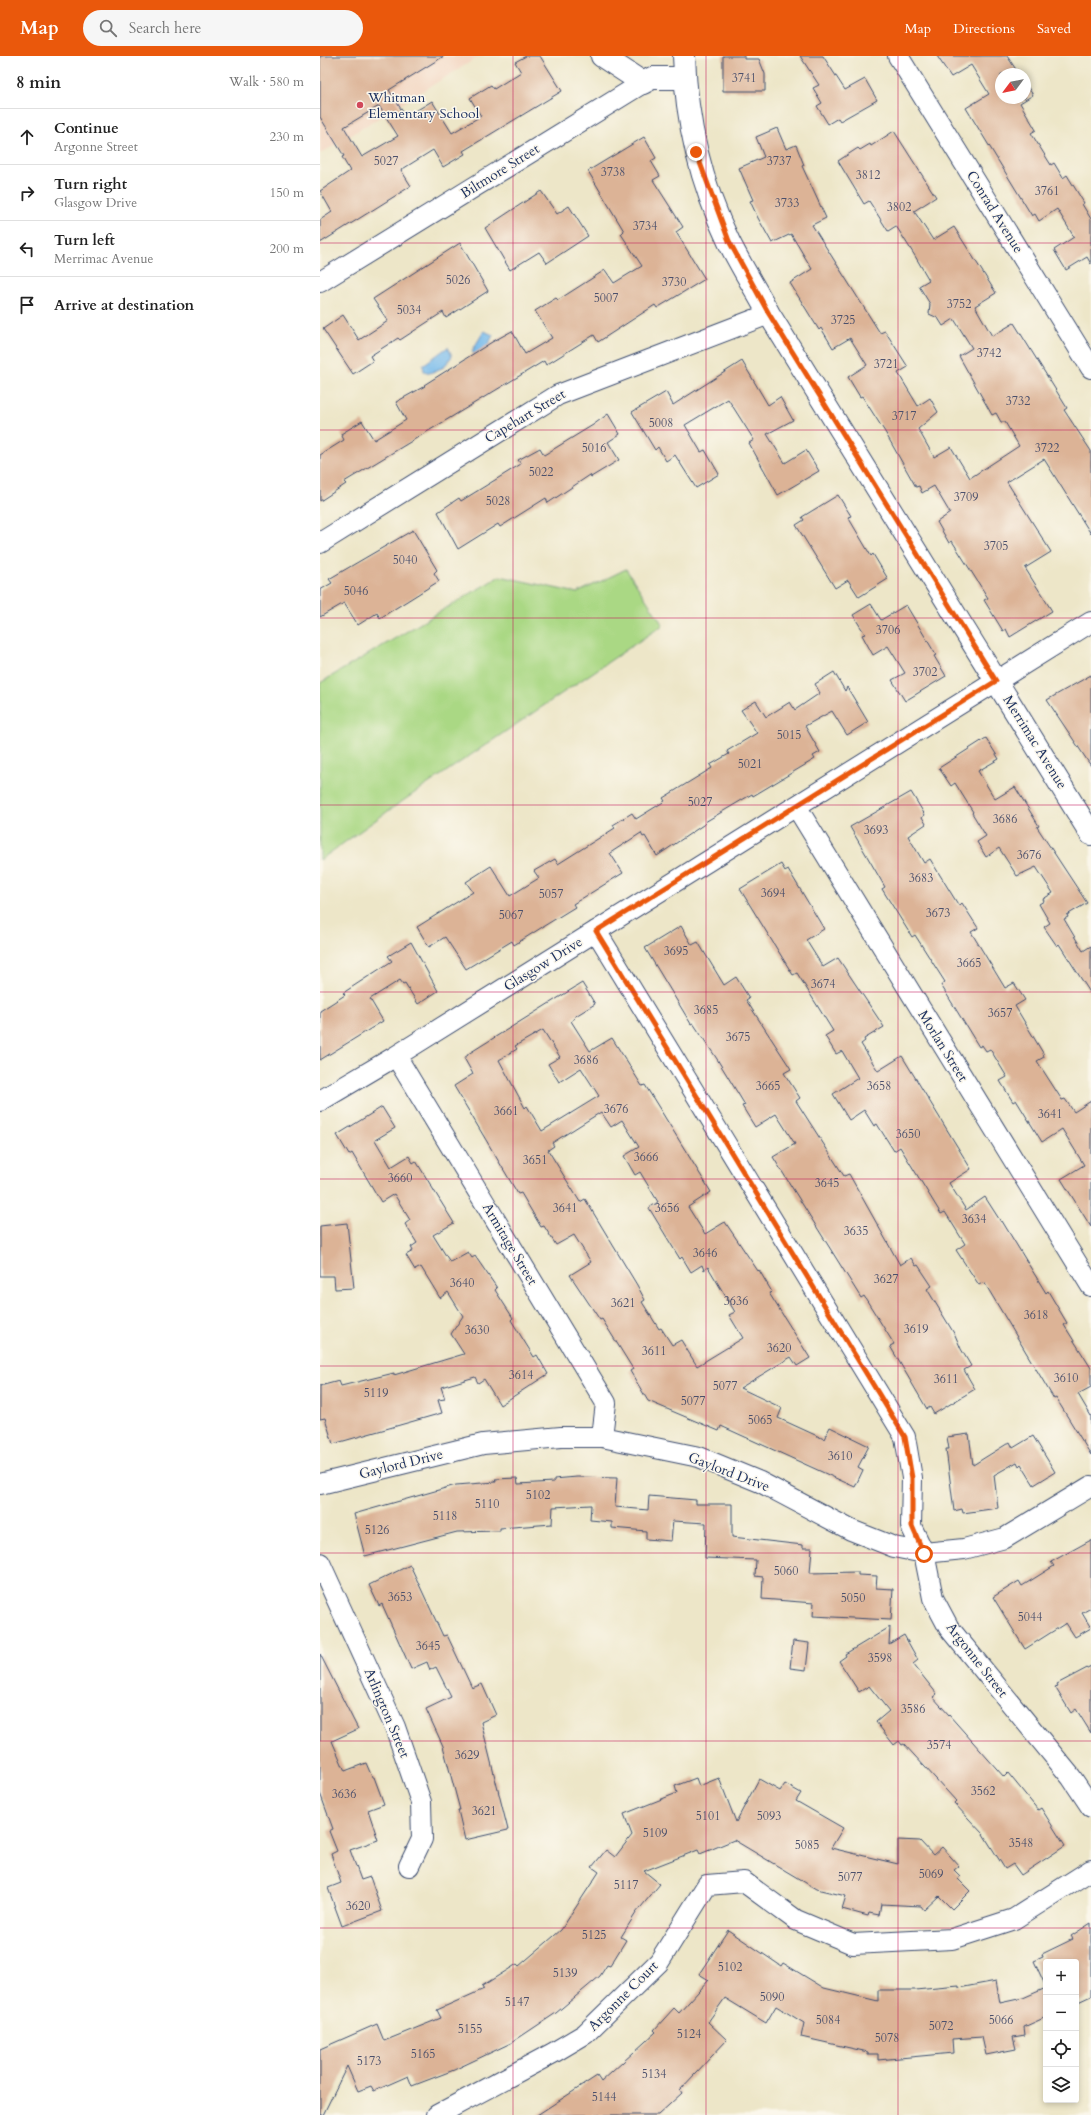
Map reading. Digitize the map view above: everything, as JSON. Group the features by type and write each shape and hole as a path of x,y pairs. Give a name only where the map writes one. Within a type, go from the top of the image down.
{"street":[{"path":"602,56 643,83"},
{"name":"Merrimac Avenue","path":"684,56 684,78 696,152 729,241 769,314 1091,834"},
{"name":"Conrad Avenue","path":"898,56 1091,368"},
{"name":"Biltmore Street","path":"320,282 643,83 652,78 684,78"},
{"name":"Capehart Street","path":"320,543 558,395 769,314"},
{"name":"Glasgow Drive","path":"320,1101 396,1056 1091,622"},
{"name":"Morlan Street","path":"796,806 1091,1286"},
{"name":"Argonne Street","path":"596,931 905,1437 912,1478 912,1526 924,1554 933,1598 949,1628 1071,1777 1091,1807"},
{"name":"Armitage Street","path":"396,1056 606,1403 602,1437"},
{"name":"Gaylord Drive","path":"320,1484 483,1444 561,1437 602,1437 699,1457 760,1482 851,1530 894,1547 924,1554 964,1548 1005,1538 1091,1486"},
{"name":"Arlington Street","path":"320,1563 395,1728 421,1802 422,1838 409,1866"},
{"name":"Argonne Court","path":"436,2115 553,2054 585,2034 659,1962 707,1885 744,1882 796,1920 853,1944 952,1940 1014,1919 1091,1870"}],"shaded area":[{"name":"Whitman Elementary School","path":"320,56 480,56 320,154"}],"green space":[{"path":"626,569 663,625 391,809 320,860 320,683 500,576 577,593"}],"water":[{"path":"484,331 493,335 480,363 472,351"},
{"path":"448,347 452,356 444,367 430,373 424,371 423,365"}],"building":[{"path":"320,56 444,56 389,90 406,117 432,101 452,133 481,116 470,98 491,85 494,89 521,72 515,62 526,56 540,56 562,91 463,151 465,154 443,167 433,150 401,170 411,186 320,243 320,220 332,212 320,191 350,171 342,157 344,156 320,117","holes":["379,106 398,136 362,157 344,127"]},
{"path":"723,56 744,56 744,59 759,59 765,74 765,91 723,91"},
{"path":"800,56 823,56 845,90 865,79 877,100 840,121 838,118 828,124 817,106 822,103 813,88 819,85"},
{"path":"937,56 1007,56 1015,68 995,68 995,104 1021,104 1036,130 1031,133 1051,165 1054,163 1063,178 1067,175 1084,203 1082,204 1091,219 1091,264 1087,257 1066,270 1054,250 1074,237 1057,209 1039,221 1035,214 1032,216 966,108 989,94 971,65 951,77"},
{"path":"777,128 786,149 796,145 804,165 802,166 826,218 812,225 880,333 885,331 908,367 898,373 918,406 930,398 938,412 918,429 934,457 951,447 970,478 1019,446 1005,422 1001,422 996,413 992,415 959,356 972,348 954,319 943,326 938,318 929,314 930,304 919,286 929,280 896,226 888,231 869,201 864,204 838,161 858,148 860,150 870,144 871,146 894,131 936,197 914,211 933,240 954,227 996,293 975,306 992,336 1014,323 1067,408 1064,410 1091,451 1091,534 1044,459 1007,482 1051,552 1025,568 1052,611 1010,637 1006,629 1003,631 984,600 988,598 952,541 949,543 937,522 950,513 934,486 922,493 919,486 916,487 885,432 862,396 860,397 848,377 867,365 850,338 833,348 821,328 819,330 790,283 812,269 791,234 772,243 750,201 753,200 739,168 764,157 756,137"},
{"path":"644,137 656,158 651,161 660,176 653,180 683,227 676,232 705,279 657,308 655,305 598,342 594,335 546,365 544,361 344,482 346,484 320,501 320,455 344,440 341,434 362,421 374,440 406,420 396,402 425,386 424,385 492,342 512,331 525,354 552,338 535,311 556,298 558,300 605,270 614,283 642,266 621,234 624,231 588,171"},
{"path":"541,191 557,214 569,206 588,236 547,263 539,252 510,270 485,228"},
{"path":"460,243 488,291 446,318 443,312 400,340 398,338 370,356 373,361 353,374 323,329 343,315 359,340 388,321 373,299"},
{"path":"742,361 768,405 780,397 793,420 767,434 785,463 806,450 819,471 778,495 749,443 754,440 728,399 685,425 701,452 705,450 719,474 696,488 675,455 666,461 658,447 655,450 632,412 666,392 673,405"},
{"path":"608,414 620,434 608,442 619,460 591,477 590,475 548,503 546,498 500,527 498,524 458,549 438,512 459,498 461,501 521,464 518,460 540,448 544,455"},
{"path":"838,495 851,516 848,517 871,556 873,554 888,579 859,597 848,580 835,588 796,525 804,520 802,517"},
{"path":"413,530 437,570 434,573 439,581 380,618 377,613 358,625 344,603 320,617 320,590 332,583 329,579"},
{"path":"871,604 881,620 906,605 936,655 934,656 946,676 905,701 892,680 905,673 888,646 873,655 862,635 865,634 853,615"},
{"path":"834,672 845,691 847,687 868,722 847,735 832,711 805,726 820,752 813,756 815,759 753,796 752,794 705,822 706,823 657,856 645,836 643,837 641,833 610,853 623,873 573,904 575,907 514,945 512,941 466,969 445,937 429,947 417,927 473,892 466,882 491,866 510,896 539,878 534,871 555,859 558,864 615,828 613,825 632,813 636,819 665,801 663,798 712,768 710,765 729,754 727,751 757,733 741,710 756,701 766,717 790,702 795,710 820,693 815,684"},
{"path":"1091,675 1091,766 1047,700"},
{"path":"986,738 999,759 978,771 995,799 1015,787 1039,826 1037,827 1087,903 1067,915 1068,917 1064,919 1083,951 1091,946 1091,994 1059,944 1057,946 1044,927 1050,923 1039,904 1044,901 1043,899 1053,893 1036,867 1017,876 999,848 986,857 977,842 986,836 955,783 951,786 939,768"},
{"path":"911,792 925,815 922,817 926,824 908,836 924,863 930,859 959,906 962,903 978,928 971,932 1005,988 1014,983 1025,1000 1015,1006 1043,1053 1044,1057 1037,1061 1062,1100 1065,1099 1074,1112 1091,1101 1091,1227 1061,1179 1084,1165 1062,1129 1042,1142 1016,1100 1013,1102 1000,1081 1007,1077 990,1049 986,1051 982,1045 979,1047 941,985 945,982 915,935 912,937 882,889 885,887 850,827"},
{"path":"781,864 785,871 788,869 824,929 806,940 823,967 838,958 884,1027 864,1039 865,1041 861,1044 878,1071 902,1056 971,1169 949,1183 966,1210 985,1197 1001,1222 1002,1221 1046,1293 1048,1291 1067,1323 1064,1325 1091,1368 1091,1387 1078,1394 1091,1416 1091,1455 1056,1398 1054,1399 984,1282 979,1285 956,1250 965,1244 945,1212 941,1214 900,1147 894,1151 877,1124 874,1126 864,1110 849,1120 833,1094 858,1078 842,1051 836,1054 825,1036 833,1031 797,973 793,975 740,889"},
{"path":"681,926 692,945 698,942 724,985 736,977 749,998 746,1000 791,1069 784,1073 800,1098 796,1101 844,1176 849,1174 900,1265 911,1258 916,1266 918,1265 932,1286 927,1289 955,1335 971,1366 964,1370 975,1389 934,1414 930,1407 927,1409 890,1346 894,1344 864,1296 861,1298 773,1157 795,1144 776,1114 755,1127 742,1106 745,1105 717,1059 693,1023 691,1024 645,948"},
{"path":"411,942 438,991 418,1004 405,983 403,984 400,980 370,999 383,1021 320,1060 320,1011 345,995 343,993 392,961 388,956"},
{"path":"582,983 595,1004 574,1017 575,1018 571,1021 590,1051 612,1038 642,1086 645,1085 711,1192 688,1207 705,1234 725,1222 758,1271 759,1270 772,1292 769,1293 810,1358 797,1366 791,1357 740,1388 782,1408 778,1418 824,1439 830,1427 869,1446 858,1467 863,1470 855,1487 721,1426 719,1431 648,1401 630,1371 633,1369 602,1319 600,1320 570,1275 591,1262 574,1235 556,1245 544,1226 541,1227 521,1193 518,1194 454,1086 473,1074 464,1058 468,1054","holes":["543,1030 560,1057 548,1064 559,1082 581,1068 599,1096 542,1131 527,1106 525,1108 499,1060 517,1049 515,1046","601,1112 611,1127 622,1120 639,1147 624,1156 635,1175 640,1172 658,1202 649,1208 680,1259 682,1257 691,1272 702,1265 704,1270 708,1267 735,1312 729,1315 743,1338 697,1366 681,1340 672,1345 661,1328 659,1329 642,1302 645,1300 637,1285 585,1199 580,1202 548,1150 554,1146 552,1143"]},
{"path":"382,1107 395,1128 375,1140 391,1167 409,1156 413,1163 416,1161 454,1223 433,1235 450,1262 468,1252 472,1258 475,1256 497,1288 495,1290 513,1318 511,1320 534,1357 537,1355 548,1374 500,1405 484,1379 478,1383 475,1377 441,1387 445,1399 438,1400 442,1413 333,1444 325,1418 320,1419 320,1386 339,1381 341,1386 394,1373 394,1375 464,1354 451,1334 463,1316 448,1292 440,1298 421,1267 415,1270 406,1255 413,1251 411,1247 417,1243 405,1224 410,1220 394,1194 381,1202 352,1153 349,1155 337,1135"},
{"path":"347,1223 354,1288 335,1289 334,1276 320,1276 320,1226"},
{"path":"969,1434 973,1465 1010,1442 1013,1448 1033,1436 1055,1472 1034,1485 1021,1464 1019,1466 1017,1462 994,1475 998,1508 963,1513 962,1509 954,1511 946,1449 949,1449 947,1437"},
{"path":"577,1477 617,1478 615,1507 648,1510 649,1496 696,1500 696,1504 732,1504 732,1537 803,1545 803,1548 812,1548 810,1573 858,1572 858,1575 877,1576 876,1588 893,1589 891,1620 813,1616 814,1603 762,1599 763,1577 755,1576 756,1560 705,1558 706,1523 673,1521 671,1541 646,1539 646,1531 612,1528 612,1522 590,1520 591,1505 553,1507 552,1524 500,1528 500,1531 457,1532 365,1556 354,1514 456,1485 496,1482 495,1479 517,1478 518,1484 554,1482 554,1479"},
{"path":"1091,1540 1091,1608 1082,1613 1091,1628 1075,1637 1066,1623 1025,1649 993,1597 1019,1581 1022,1586 1054,1566 1051,1562"},
{"path":"410,1565 443,1636 447,1635 472,1688 482,1684 496,1715 481,1722 508,1830 465,1840 458,1810 460,1810 443,1746 426,1709 451,1697 436,1667 430,1670 427,1662 411,1669 382,1604 379,1606 369,1585"},
{"path":"890,1627 889,1644 904,1635 918,1660 913,1664 937,1694 933,1697 1004,1777 1008,1773 1038,1810 1041,1808 1065,1846 1021,1875 1013,1864 1005,1869 983,1834 954,1803 956,1801 904,1744 902,1745 899,1741 894,1745 876,1722 889,1711 869,1686 859,1692 839,1661 846,1656 845,1654"},
{"path":"793,1641 809,1643 806,1670 790,1668"},
{"path":"320,1654 358,1729 332,1741 345,1771 366,1763 372,1777 374,1777 384,1804 368,1810 378,1840 350,1850 361,1880 370,1877 382,1911 342,1926 328,1888 341,1883 331,1854 337,1851 329,1831 333,1829 320,1793"},
{"path":"1091,1666 1091,1733 1076,1709 1071,1713 1055,1687 1058,1686 1057,1684"},
{"path":"696,1778 699,1786 719,1778 736,1822 759,1779 780,1791 785,1784 801,1793 796,1801 843,1828 831,1848 898,1864 898,1840 920,1841 933,1855 942,1847 959,1866 954,1870 960,1876 958,1879 970,1891 952,1909 939,1896 924,1910 921,1906 881,1904 879,1915 869,1913 868,1916 842,1909 846,1896 816,1889 734,1840 700,1854 698,1850 644,1871 660,1884 636,1913 621,1937 626,1940 610,1966 607,1965 600,1976 556,2013 511,2043 454,2070 412,2086 408,2076 374,2091 371,2086 358,2091 347,2066 323,2115 320,2115 320,2049 377,2024 384,2041 441,2018 437,2010 484,1989 482,1986 517,1964 519,1966 561,1930 599,1872 592,1867 606,1850 615,1857 632,1835 624,1814 677,1793 675,1786"},
{"path":"1091,1923 1091,1996 1079,2002 1079,1959 1043,1959 1043,1980 1034,1961 1043,1957 1042,1954 1073,1939 1071,1936"},
{"path":"728,1930 781,1966 783,1963 824,1988 878,2001 878,1990 915,1990 959,1986 959,1988 996,1981 1000,2003 1023,1998 1043,1989 1043,2018 1024,2027 1025,2035 1013,2037 1016,2049 986,2055 982,2037 952,2039 953,2053 878,2060 878,2054 868,2054 868,2052 801,2037 804,2023 776,2006 766,2023 725,1998 708,2022 727,2040 680,2090 682,2093 658,2115 537,2115 597,2076 601,2082 656,2032 654,2030 674,2008 679,2013 709,1980 699,1974"}],"place":[{"name":"Whitman Elementary School","path":"360,105"}],"route":[{"path":"696,152 729,241 746,274 769,314 996,681 596,931 905,1437 912,1478 912,1526 924,1554"}]}
